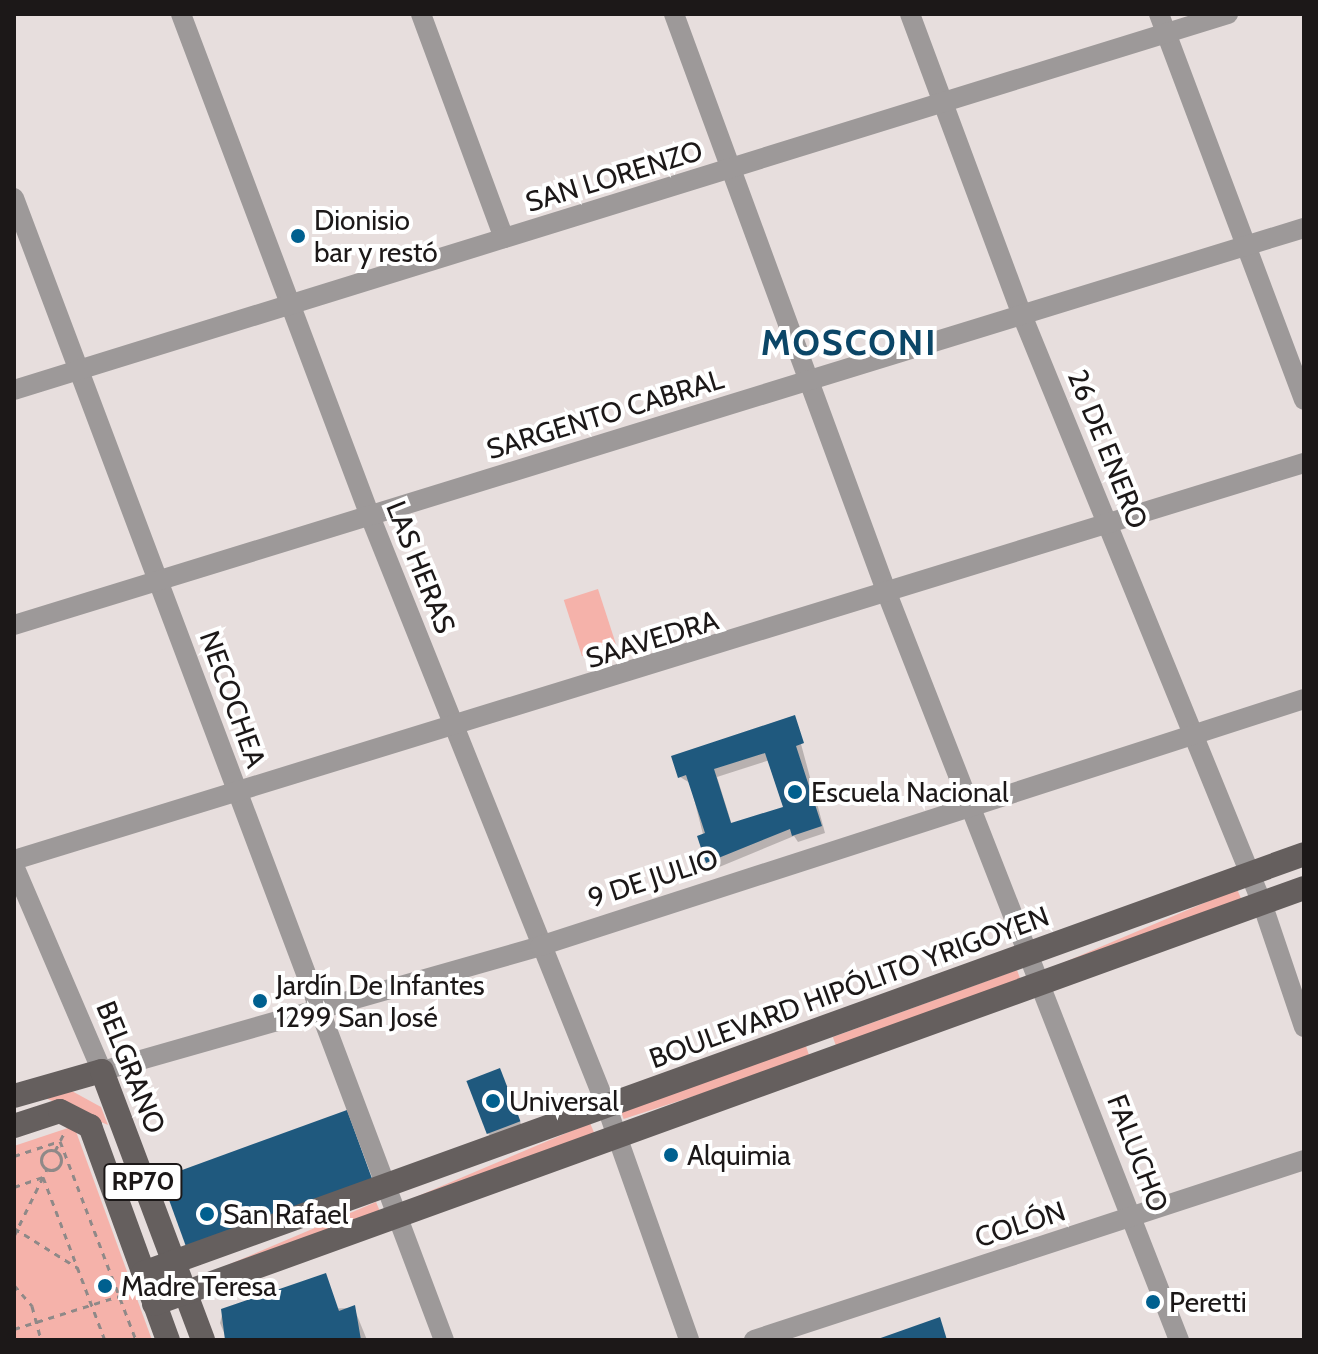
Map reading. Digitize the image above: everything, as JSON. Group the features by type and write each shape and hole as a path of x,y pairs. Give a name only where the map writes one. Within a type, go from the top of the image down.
{"main road":[{"name":"BOULEVARD HIPÓLITO YRIGOYEN","path":"143,1273 1304,854"},
{"path":"154,1304 1045,986 1304,888"},
{"path":"816,1031 828,1063"},
{"name":"9 DE JULIO","path":"14,1096 102,1071"},
{"name":"BELGRANO","path":"102,1071 186,1293"},
{"path":"14,1126 75,1114 90,1126 168,1340"},
{"name":"RP70","path":"186,1293 203,1340"}],"street":[{"name":"LAS HERAS","path":"181,14 370,516 606,1105 689,1340"},
{"path":"421,14 504,238"},
{"name":"FALUCHO","path":"674,14 888,596 1045,986 1179,1340"},
{"name":"26 DE ENERO","path":"910,14 1022,315 1262,903 1304,1027"},
{"path":"1159,14 1304,400"},
{"name":"SAN LORENZO","path":"14,390 944,106 1228,14"},
{"name":"NECOCHEA","path":"14,198 321,1005 386,1186 402,1218 444,1340"},
{"name":"SARGENTO CABRAL","path":"14,625 1304,228"},
{"name":"SAAVEDRA","path":"14,860 456,729 1109,527 1304,463"},
{"name":"9 DE JULIO","path":"102,1071 321,1005 540,946 1304,699"},
{"name":"BELGRANO","path":"14,866 102,1071"},
{"name":"COLÓN","path":"754,1340 1304,1160"}],"path":[{"path":"14,1156 60,1141 136,1340"},
{"path":"14,1236 47,1169 61,1165 55,1151 42,1156 47,1169"},
{"path":"14,1187 43,1177"},
{"path":"43,1177 105,1340"},
{"path":"16,1229 78,1268"},
{"path":"14,1285 37,1322 41,1340"},
{"path":"14,1329 119,1296"}],"shaded area":[{"path":"598,589 616,645 582,656 564,600"},
{"path":"1237,889 1242,901 1062,978 1057,966"},
{"path":"1017,970 1021,981 837,1048 833,1037"},
{"path":"806,1046 810,1058 624,1119 620,1107"},
{"path":"70,1090 101,1107 108,1125 43,1097"},
{"path":"590,1123 595,1135 416,1211 411,1199"},
{"path":"74,1126 152,1340 14,1340 14,1146"},
{"path":"376,1202 381,1214 198,1292 193,1280"}],"building":[{"name":"Escuela Nacional","path":"795,715 804,743 796,746 822,826 792,836 790,829 706,863 697,836 705,833 686,775 678,778 671,756","holes":["765,753 783,807 731,823 714,769"]},
{"name":"Universal","path":"500,1068 520,1121 487,1134 466,1081"},
{"path":"347,1110 373,1182 187,1250 161,1178"},
{"path":"326,1273 339,1311 355,1305 361,1340 225,1340 221,1309"},
{"path":"940,1317 947,1340 875,1340"}],"place":[{"name":"Dionisio bar y restó","path":"298,236"},
{"name":"Escuela Nacional","path":"795,792"},
{"name":"Jardín De Infantes 1299 San José","path":"260,1001"},
{"name":"Universal","path":"493,1101"},
{"name":"Alquimia","path":"671,1155"},
{"name":"San Rafael","path":"207,1214"},
{"name":"Madre Teresa","path":"105,1286"},
{"name":"Peretti","path":"1153,1302"}],"district":[{"name":"MOSCONI","path":"849,343"}]}
